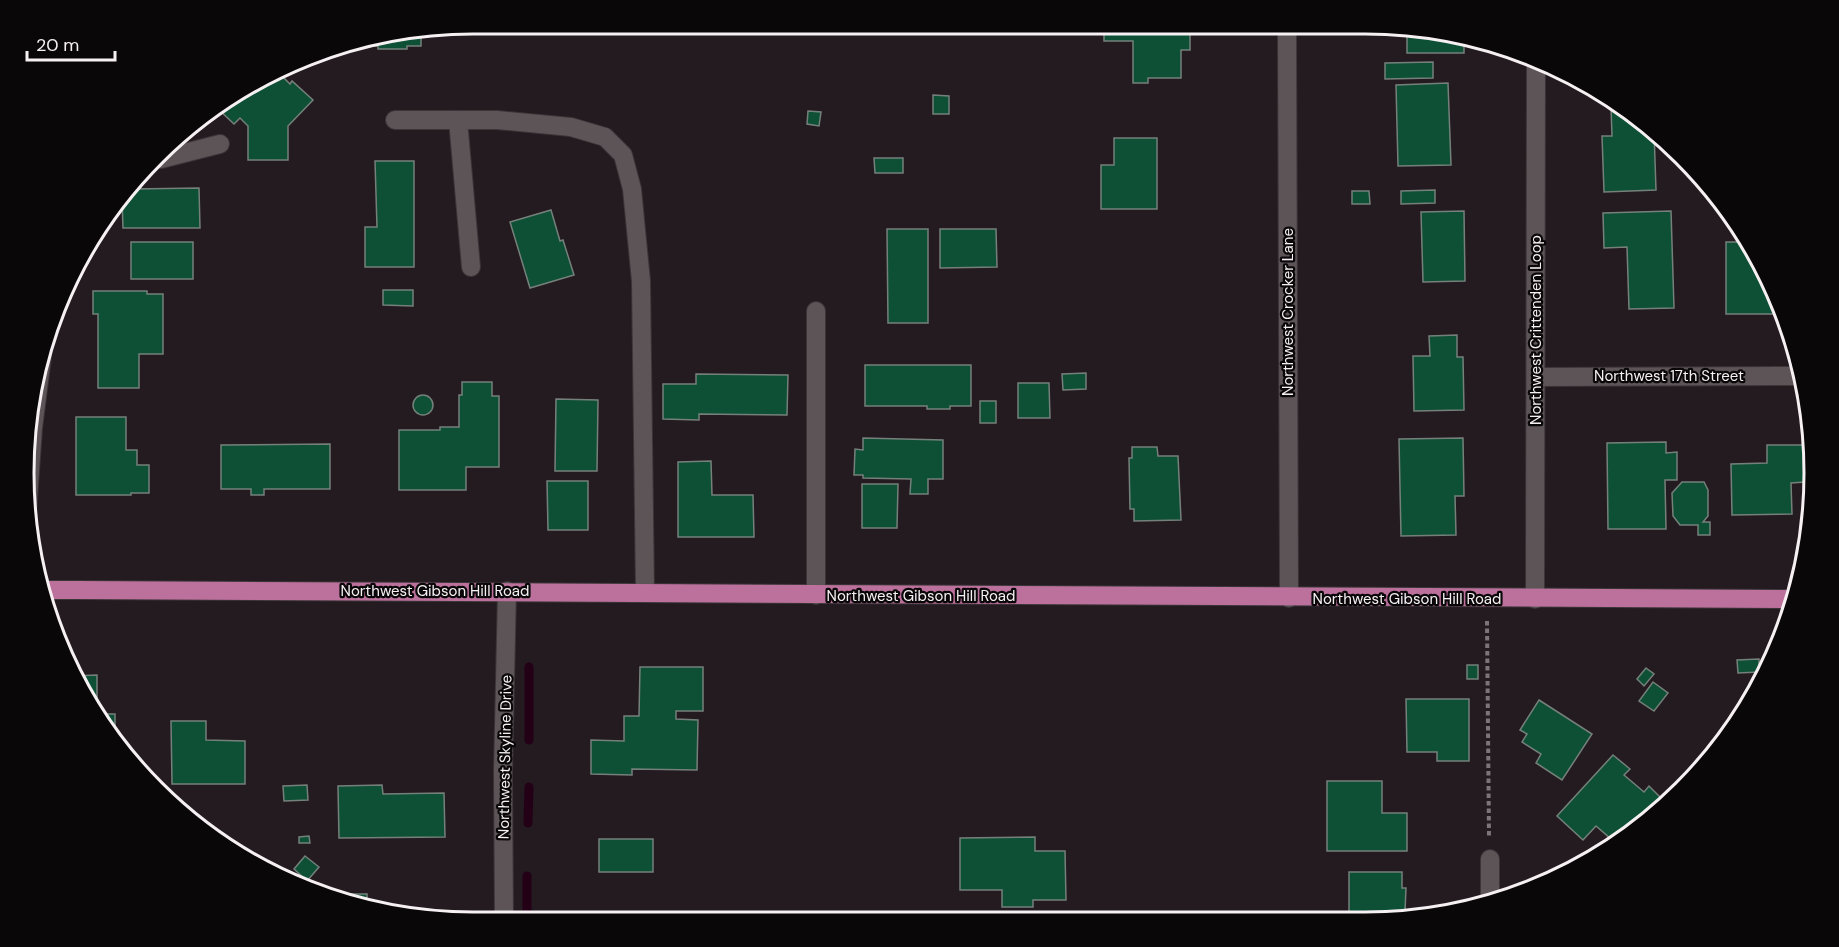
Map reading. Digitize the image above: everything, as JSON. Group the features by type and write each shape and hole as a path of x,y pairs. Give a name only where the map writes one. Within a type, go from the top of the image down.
{"main road":[{"name":"Northwest Gibson Hill Road","path":"50,590 507,591 816,596 1786,599"}],"street":[{"name":"Northwest Crocker Lane","path":"1287,34 1288,598"},
{"name":"Northwest Crittenden Loop","path":"1535,599 1536,69"},
{"path":"395,120 497,120 572,127 605,137 623,155 632,189 640,281 645,593"},
{"path":"458,120 471,267"},
{"path":"169,157 220,144"},
{"path":"816,311 816,596"},
{"name":"Northwest 17th Street","path":"1537,377 1793,376"},
{"name":"Northwest Skyline Drive","path":"504,912 503,772 507,591"},
{"path":"1490,859 1490,894"}],"path":[{"path":"1487,599 1490,859"}],"building":[{"path":"1104,34 1190,34 1190,50 1181,50 1181,78 1148,78 1148,83 1133,83 1133,41 1104,41"},
{"path":"1407,36 1464,46 1464,53 1407,53"},
{"path":"421,37 421,46 407,46 407,49 378,49 378,46 374,46"},
{"path":"1433,62 1433,78 1385,79 1385,63"},
{"path":"284,78 290,84 292,81 313,100 288,126 288,160 248,160 248,126 240,118 234,124 223,113 254,93"},
{"path":"1448,83 1451,165 1398,166 1396,85"},
{"path":"933,95 949,96 949,114 933,114"},
{"path":"1611,109 1654,143 1656,190 1604,192 1602,136 1612,136"},
{"path":"808,111 821,112 819,126 807,124"},
{"path":"1114,138 1157,138 1157,209 1101,209 1101,165 1114,165"},
{"path":"874,158 903,158 903,173 875,173"},
{"path":"375,161 414,161 414,267 365,267 365,227 377,227"},
{"path":"199,188 200,228 123,228 122,210 139,189"},
{"path":"1435,190 1435,203 1401,204 1401,191"},
{"path":"1352,191 1369,191 1370,204 1352,204"},
{"path":"551,210 560,241 563,240 574,275 530,288 510,222"},
{"path":"1464,211 1465,281 1423,282 1421,212"},
{"path":"1671,211 1674,308 1629,309 1627,247 1604,248 1603,213"},
{"path":"887,229 928,229 928,323 888,323"},
{"path":"940,229 996,229 997,267 940,268"},
{"path":"131,242 193,242 193,279 131,279"},
{"path":"1726,242 1738,242 1759,279 1774,314 1726,314"},
{"path":"383,290 413,290 413,306 383,305"},
{"path":"93,291 147,291 147,294 163,294 163,354 139,354 139,388 98,388 98,314 93,314"},
{"path":"1457,335 1457,357 1463,357 1464,410 1414,411 1413,356 1430,356 1429,336"},
{"path":"865,365 971,365 971,406 927,409 927,406 865,406"},
{"path":"1086,373 1086,389 1063,390 1062,374"},
{"path":"696,374 788,375 787,415 699,414 699,420 663,419 663,384 696,384"},
{"path":"462,382 492,382 492,396 499,396 499,467 466,467 466,490 399,490 399,430 440,430 440,427 459,427 459,395 462,395"},
{"path":"1018,383 1049,383 1050,418 1018,418"},
{"path":"423,395 430,398 433,405 430,412 423,415 416,412 413,405 416,398"},
{"path":"556,399 598,400 597,471 555,471"},
{"path":"980,401 996,401 996,423 980,423"},
{"path":"76,417 126,417 126,450 137,450 137,465 149,465 149,493 76,495"},
{"path":"863,438 943,440 943,479 928,479 928,494 910,494 911,479 863,478 863,475 854,475 855,449 863,450"},
{"path":"1463,438 1464,496 1455,496 1456,535 1401,536 1399,439"},
{"path":"1666,442 1666,453 1677,452 1677,480 1665,480 1666,529 1608,529 1607,443"},
{"path":"330,444 330,489 264,489 264,495 251,495 251,489 221,489 221,445"},
{"path":"1767,445 1804,445 1804,482 1791,483 1792,514 1732,515 1731,464 1767,463"},
{"path":"1132,447 1157,447 1158,456 1178,456 1181,520 1134,521 1134,509 1130,509 1129,458 1132,458"},
{"path":"711,461 712,495 753,495 754,537 678,537 678,462"},
{"path":"547,481 588,481 588,530 548,530"},
{"path":"1682,482 1704,482 1708,490 1708,516 1703,522 1710,522 1710,535 1698,535 1698,525 1680,525 1673,516 1672,493"},
{"path":"862,484 898,484 897,528 862,528"},
{"path":"1759,659 1759,668 1757,672 1738,673 1737,660"},
{"path":"1467,665 1478,665 1478,679 1467,679"},
{"path":"640,667 703,667 703,711 676,711 676,719 698,720 697,770 632,769 632,775 591,774 591,740 624,741 624,716 639,716"},
{"path":"1646,668 1654,674 1644,686 1637,679"},
{"path":"97,675 97,699 93,693 84,676"},
{"path":"1653,682 1668,693 1654,711 1639,701"},
{"path":"1406,699 1469,699 1469,761 1437,761 1437,752 1407,752"},
{"path":"1539,700 1592,734 1562,780 1536,763 1541,754 1522,742 1527,734 1520,730"},
{"path":"106,714 115,714 115,727"},
{"path":"171,721 206,721 206,740 245,741 245,784 172,784"},
{"path":"1613,755 1630,769 1624,775 1644,792 1649,786 1661,798 1610,838 1596,826 1583,840 1557,816"},
{"path":"1327,781 1382,781 1382,813 1407,813 1407,851 1327,851"},
{"path":"307,785 308,800 284,801 283,786"},
{"path":"382,785 383,794 444,793 445,837 339,838 338,786"},
{"path":"309,836 310,843 299,843 299,837"},
{"path":"1035,837 1035,851 1065,851 1066,900 1033,900 1033,907 1002,907 1002,890 960,890 960,838"},
{"path":"599,839 653,839 653,872 599,872"},
{"path":"305,856 319,867 308,880 294,869"},
{"path":"1349,872 1402,872 1402,888 1406,888 1405,911 1349,912"},
{"path":"348,894 367,894 367,900"}],"waterway":[{"path":"529,667 529,740"},
{"path":"528,823 529,787"},
{"path":"527,876 527,912"}]}
